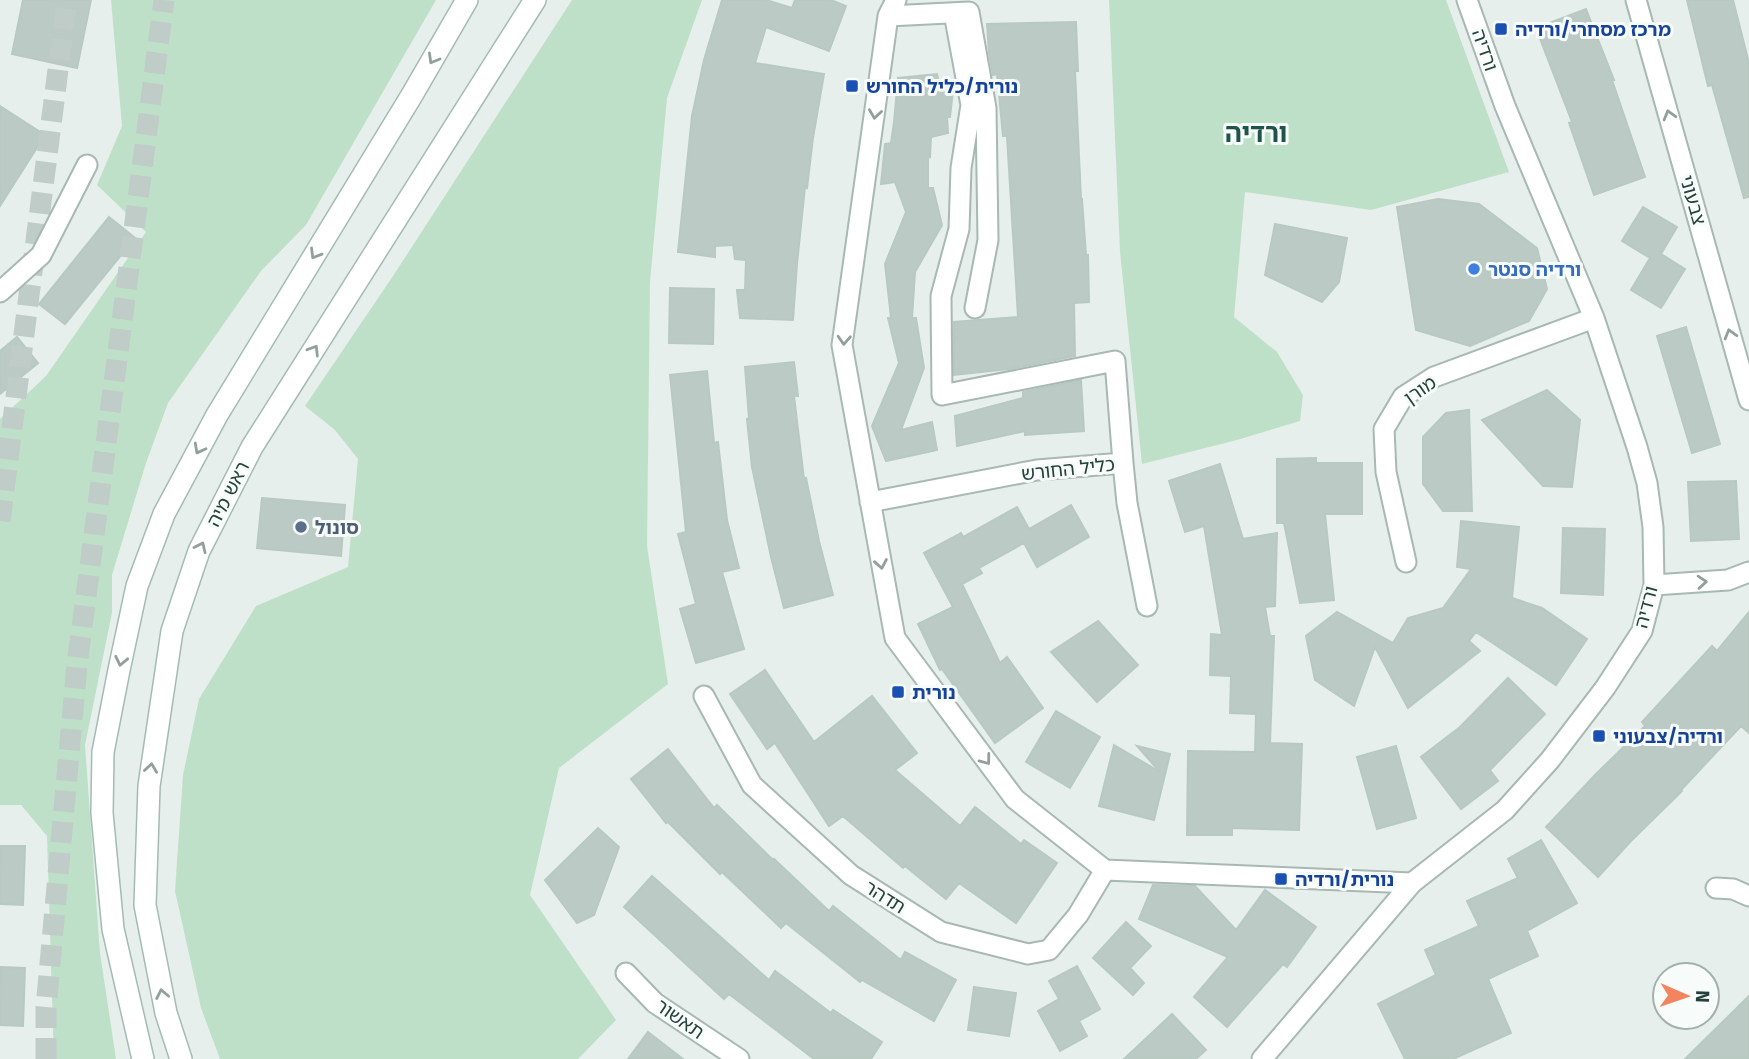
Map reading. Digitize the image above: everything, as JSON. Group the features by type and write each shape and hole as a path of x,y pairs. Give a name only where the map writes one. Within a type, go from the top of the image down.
{"street":[{"path":"143,1059 113,929 102,813 103,752 137,586 164,514 217,415 467,0"},
{"name":"ראש מיה","path":"181,1059 166,1013 145,905 149,786 172,631 199,551 252,447 536,0"},
{"name":"ורדיה","path":"1262,1059 1412,883 1505,810 1550,760 1605,688 1642,631 1654,585 1653,527 1647,483 1637,447 1594,318 1505,106 1467,0"},
{"name":"צבעוני","path":"1636,0 1749,400"},
{"path":"975,308 988,240 986,108 968,12 892,8 842,345 895,638 1015,799 1105,870 1412,883"},
{"path":"954,13 971,106 961,168 958,229 941,296 942,395 1115,360 1123,463"},
{"path":"0,292 41,255 87,165"},
{"name":"מורן","path":"1406,562 1386,472 1384,429 1403,397 1434,377 1594,318"},
{"name":"כליל החורש","path":"870,502 1037,470 1123,463 1147,606"},
{"path":"1654,585 1728,580 1749,572"},
{"name":"תדהר","path":"704,696 752,785 850,875 941,933 1028,954 1049,950 1078,915 1105,870"},
{"path":"1716,888 1733,889 1749,896"},
{"name":"תאשור","path":"626,973 655,1003 739,1059"}],"green space":[{"path":"111,0 436,0 306,225 261,271 168,403 146,463 112,575 112,613 85,745 100,953 116,1059 54,1059 47,836 21,805 0,805 0,419 46,376 146,232 97,185 122,126"},
{"path":"572,0 702,0 667,98 650,282 647,546 668,684 559,768 530,895 616,1020 578,1059 220,1059 201,1008 175,891 183,775 199,699 256,606 348,567 358,459 335,430 305,406"},
{"path":"1109,0 1446,0 1509,172 1371,210 1245,192 1234,317 1277,352 1303,395 1300,421 1142,464 1120,252"}],"building":[{"path":"23,0 91,0 77,68 12,54"},
{"path":"722,0 766,0 792,8 795,0 831,0 846,6 829,51 766,27 755,63 824,74 807,188 805,187 793,320 740,318 737,290 745,290 746,260 735,259 733,245 715,246 715,257 678,252 692,116 704,60"},
{"path":"1687,0 1733,0 1749,63 1749,197 1744,198 1712,85 1708,86"},
{"path":"1586,9 1614,80 1645,177 1594,195 1569,123 1572,122 1536,28"},
{"path":"1076,22 1078,71 1075,71 1089,302 1074,303 1075,356 1009,369 954,375 954,322 1018,317 1007,136 1003,136 997,74 993,75 987,24"},
{"path":"937,74 939,84 954,81 950,117 947,117 948,133 931,137 928,158 928,188 933,188 942,225 915,272 912,318 916,318 924,368 901,430 932,422 937,450 886,461 872,426 899,363 888,318 891,318 885,264 906,212 895,182 881,184 885,144 891,143 898,78"},
{"path":"0,106 45,135 0,206"},
{"name":"ורדיה סנטר","path":"1438,199 1479,204 1537,248 1547,289 1529,321 1470,346 1416,330 1397,207"},
{"path":"1643,207 1677,227 1661,254 1685,269 1661,308 1631,290 1650,258 1622,241"},
{"path":"109,217 135,238 65,324 39,304"},
{"path":"1275,224 1347,238 1339,282 1322,302 1265,275"},
{"path":"670,288 714,289 713,344 669,343"},
{"path":"1686,327 1720,444 1692,453 1657,336"},
{"path":"17,337 38,363 0,394 0,351"},
{"path":"794,362 798,396 794,396 804,479 806,478 833,595 784,608 752,467 745,367"},
{"path":"707,371 714,443 718,442 727,520 739,568 722,572 744,649 696,663 680,609 696,604 678,534 686,532 670,375"},
{"path":"1081,380 1084,431 1025,435 1025,431 957,446 955,416 1023,398 1023,392"},
{"path":"1547,390 1580,420 1572,487 1543,486 1482,420"},
{"path":"1469,410 1472,511 1443,511 1423,484 1423,437 1446,413"},
{"path":"1316,458 1316,463 1362,463 1362,514 1325,514 1334,600 1300,603 1284,523 1277,523 1277,459"},
{"path":"1220,464 1243,539 1277,533 1275,606 1265,607 1270,636 1274,636 1270,743 1302,744 1299,830 1232,828 1232,835 1187,835 1188,751 1255,752 1256,714 1230,713 1231,676 1210,675 1211,634 1222,635 1204,526 1185,532 1169,481"},
{"path":"1736,481 1739,539 1691,541 1688,482"},
{"name":"סונול","path":"262,498 345,505 341,556 257,548"},
{"path":"1071,505 1089,537 1037,567 1024,543 979,568 982,573 962,584 1000,663 1007,657 1043,708 995,743 942,669 940,670 918,624 953,607 924,553 961,533 963,537 1017,507 1029,529"},
{"path":"1461,521 1519,527 1512,598 1542,608 1587,639 1556,685 1476,632 1469,641 1480,651 1408,708 1375,647 1354,706 1315,680 1306,636 1337,612 1393,643 1408,618 1443,608 1471,569 1457,567"},
{"path":"1563,528 1605,529 1603,595 1561,593"},
{"path":"1749,612 1749,733 1741,726 1598,877 1546,827 1645,726 1642,722 1712,646 1717,651"},
{"path":"1098,621 1138,665 1097,702 1051,652"},
{"path":"765,670 814,742 872,696 917,753 895,770 960,826 975,807 1021,844 1024,840 1057,863 1016,923 959,883 946,899 905,866 903,868 843,816 829,826 775,743 767,749 730,694"},
{"path":"1508,678 1545,714 1490,770 1498,781 1461,809 1421,757 1460,727"},
{"path":"1056,711 1100,737 1070,788 1026,762"},
{"path":"1114,745 1160,772 1137,746 1170,754 1154,820 1099,806"},
{"path":"1396,746 1416,818 1377,829 1357,757"},
{"path":"668,749 714,808 717,805 829,911 833,906 901,960 905,952 956,980 934,1021 862,980 860,982 786,923 781,928 666,823 631,779"},
{"path":"598,828 619,847 594,915 577,923 545,880"},
{"path":"1541,840 1577,903 1527,931 1538,956 1488,979 1511,1033 1453,1059 1405,1059 1378,1004 1436,975 1425,950 1479,926 1467,901 1518,878 1508,859"},
{"path":"1,846 25,846 23,905 0,904"},
{"path":"652,876 769,980 775,971 831,1013 833,1010 882,1042 871,1059 814,1059 729,994 724,999 624,907"},
{"path":"1153,885 1195,886 1236,930 1265,890 1316,927 1287,967 1283,964 1227,1027 1194,997 1228,957 1139,919"},
{"path":"1126,922 1151,946 1130,968 1144,983 1133,995 1093,958"},
{"path":"1077,966 1100,1009 1079,1021 1087,1036 1060,1051 1038,1011 1059,999 1049,981"},
{"path":"1,967 25,968 23,1026 0,1025"},
{"path":"974,987 1016,993 1009,1036 968,1030"},
{"path":"1749,996 1749,1059 1685,1059 1713,1031 1721,1031 1721,1024"},
{"path":"1172,1014 1206,1050 1196,1059 1124,1059"},
{"path":"648,1032 683,1059 628,1059"}],"tunnel":[{"path":"0,521 67,0"},
{"path":"46,1059 46,1008 77,665 164,0"}],"place":[{"name":"מרכז מסחרי/ורדיה","path":"1501,29"},
{"name":"נורית/כליל החורש","path":"852,86"},
{"name":"ורדיה סנטר","path":"1474,269"},
{"name":"סונול","path":"301,527"},
{"name":"נורית","path":"898,692"},
{"name":"ורדיה/צבעוני","path":"1599,736"},
{"name":"נורית/ורדיה","path":"1281,879"}],"district":[{"name":"ורדיה","path":"1256,133"}]}
